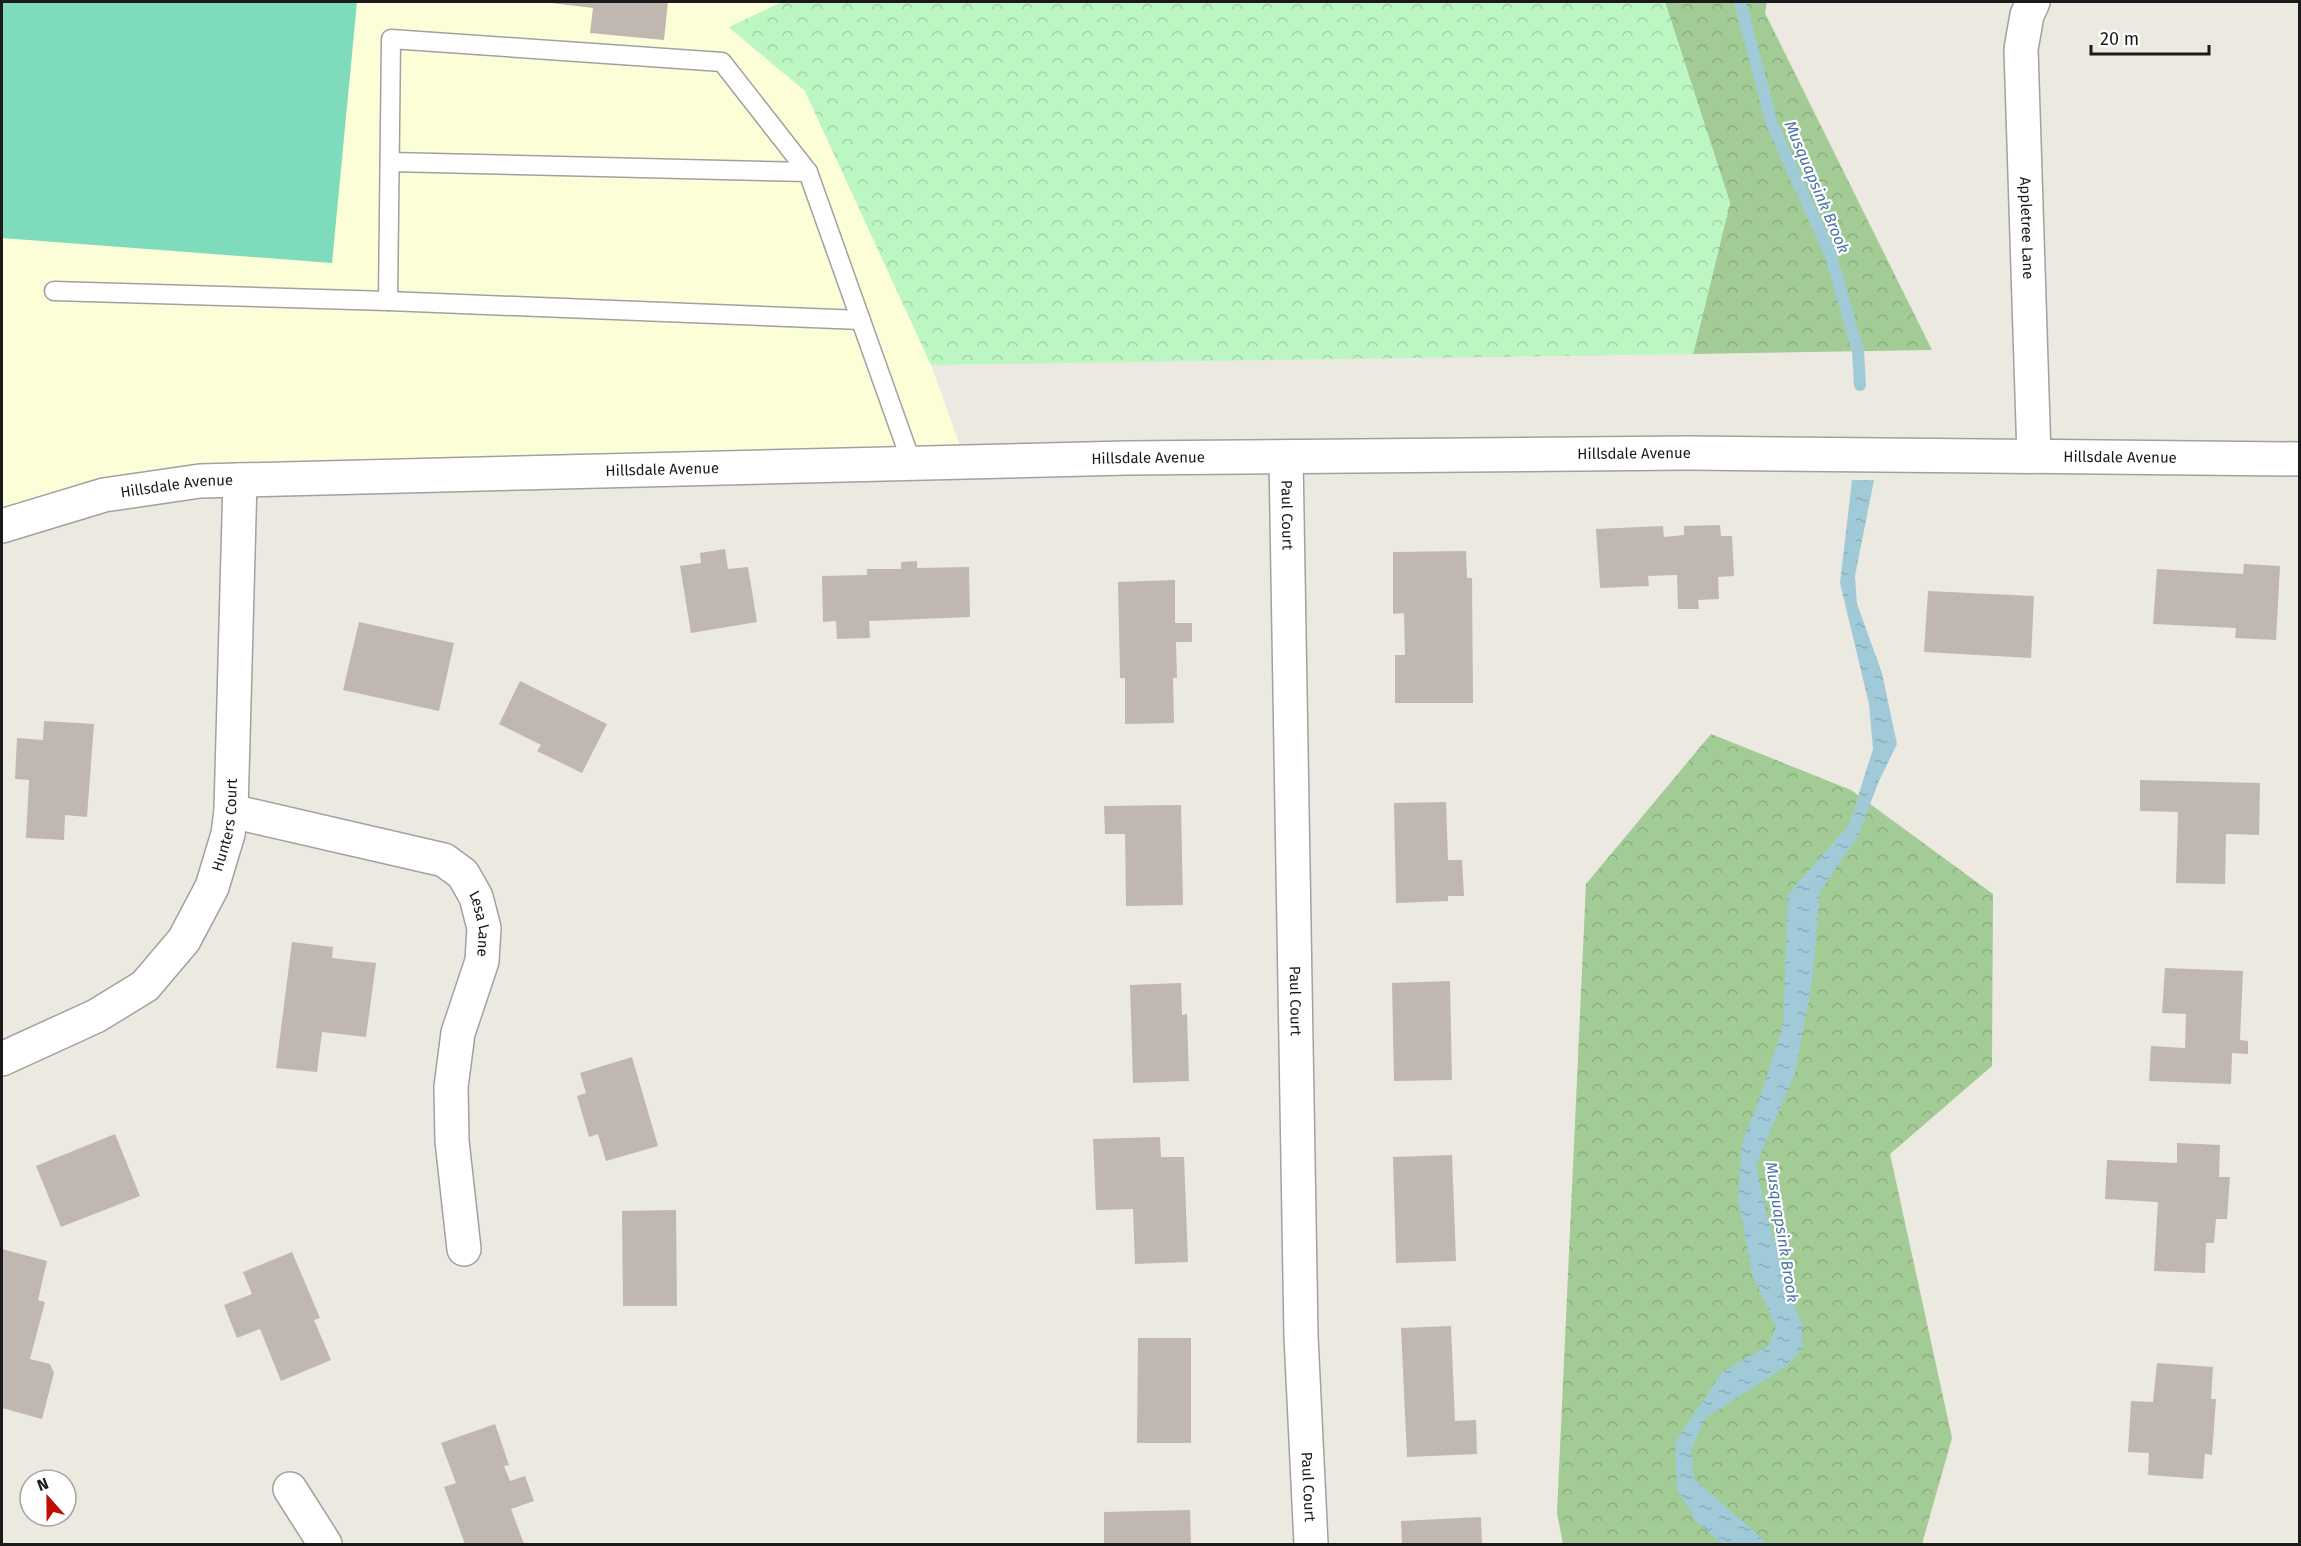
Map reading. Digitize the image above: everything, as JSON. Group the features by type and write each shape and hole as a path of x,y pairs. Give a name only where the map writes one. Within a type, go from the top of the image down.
{"street":[{"name":"Appletree Lane","path":"2032,2 2027,15 2021,49 2034,456"},
{"name":"Hillsdale Avenue","path":"2,521 104,495 200,481 1286,457 1677,453 2300,459"},
{"name":"Paul Court","path":"1286,457 1301,1336 1311,1545"},
{"name":"Hunters Court","path":"2,1059 96,1016 145,986 184,940 212,887 228,834 231,811 240,480"},
{"name":"Lesa Lane","path":"231,811 444,860 463,874 476,897 483,928 482,961 458,1033 451,1087 452,1141 464,1250"},
{"path":"290,1489 325,1545"}],"lane":[{"path":"388,301 391,39 722,62 808,172 912,464"},
{"path":"390,162 808,172"},
{"path":"54,291 388,301 861,320"}],"shaded area":[{"path":"2,2 782,2 729,28 805,91 931,365 966,462 200,481 2,510"}],"green space":[{"path":"2,2 357,2 332,263 2,238"},
{"path":"782,2 1665,2 1730,203 1693,354 931,365 805,91 729,27"},
{"path":"1665,2 1767,2 1765,13 1932,350 1693,354 1730,203"},
{"path":"1711,734 1851,790 1993,894 1992,1066 1890,1154 1952,1438 1922,1544 1563,1544 1557,1513 1586,884"}],"water":[{"path":"1852,480 1874,480 1855,576 1857,604 1882,673 1897,744 1879,781 1858,836 1820,892 1812,984 1795,1073 1756,1165 1767,1215 1791,1299 1802,1324 1802,1349 1787,1366 1705,1418 1691,1450 1694,1479 1768,1544 1722,1544 1696,1521 1677,1489 1675,1443 1722,1372 1768,1346 1776,1327 1752,1274 1738,1197 1742,1143 1759,1100 1783,1026 1788,894 1849,825 1873,749 1869,704 1840,583"}],"building":[{"path":"543,2 668,2 664,40 590,33 593,8"},
{"path":"1720,525 1721,536 1732,536 1734,576 1718,577 1719,599 1698,600 1699,609 1678,609 1677,575 1648,576 1649,586 1600,588 1596,529 1663,526 1664,537 1684,535 1684,526"},
{"path":"725,549 728,569 748,567 757,622 691,633 680,566 701,563 700,553"},
{"path":"1466,551 1467,578 1472,578 1473,703 1395,703 1395,655 1405,655 1404,613 1393,614 1393,552"},
{"path":"917,561 917,568 969,567 970,617 869,621 870,638 837,639 836,621 823,622 822,576 867,575 867,569 901,569 901,562"},
{"path":"2244,564 2280,566 2276,640 2235,638 2236,628 2153,624 2157,569 2243,574"},
{"path":"1175,580 1175,623 1192,623 1192,642 1176,642 1177,678 1173,678 1174,723 1125,724 1125,678 1120,678 1118,582"},
{"path":"1928,591 2034,596 2031,658 1924,652"},
{"path":"359,622 454,643 439,711 343,690"},
{"path":"520,681 607,724 582,773 537,751 541,745 499,724"},
{"path":"44,721 94,724 87,817 65,815 64,840 26,838 29,780 15,779 17,738 43,740"},
{"path":"2140,780 2260,783 2259,835 2226,834 2225,884 2176,883 2178,812 2140,811"},
{"path":"1446,802 1448,860 1462,860 1464,896 1448,896 1448,901 1396,903 1394,803"},
{"path":"1181,805 1183,905 1126,906 1125,834 1105,834 1104,806"},
{"path":"292,942 333,947 332,958 376,963 366,1037 322,1032 317,1072 276,1068"},
{"path":"2165,968 2243,971 2240,1040 2248,1041 2248,1054 2232,1053 2231,1084 2149,1081 2151,1046 2185,1048 2186,1014 2162,1013"},
{"path":"1450,981 1452,1080 1394,1081 1392,983"},
{"path":"1181,983 1182,1015 1187,1014 1189,1081 1133,1083 1130,985"},
{"path":"632,1057 658,1146 606,1161 598,1134 589,1137 577,1096 586,1093 580,1073"},
{"path":"115,1134 140,1196 61,1227 36,1166"},
{"path":"1160,1137 1161,1157 1184,1157 1188,1262 1135,1264 1133,1209 1096,1210 1093,1139"},
{"path":"2177,1143 2220,1145 2219,1177 2230,1177 2227,1219 2216,1219 2214,1243 2206,1243 2205,1273 2154,1271 2158,1202 2105,1199 2107,1160 2177,1163"},
{"path":"1452,1155 1456,1261 1396,1263 1393,1157"},
{"path":"676,1210 677,1306 623,1306 622,1211"},
{"path":"2,1249 47,1261 38,1300 45,1302 30,1359 50,1364 54,1373 42,1419 2,1408"},
{"path":"292,1252 320,1318 314,1320 331,1360 281,1381 260,1329 237,1338 224,1305 252,1294 243,1272"},
{"path":"1451,1326 1455,1421 1476,1420 1477,1454 1407,1457 1401,1328"},
{"path":"1138,1338 1191,1338 1191,1443 1137,1443"},
{"path":"2157,1363 2213,1367 2211,1399 2216,1399 2212,1455 2205,1454 2203,1479 2148,1475 2149,1453 2128,1452 2131,1401 2153,1402"},
{"path":"495,1424 509,1465 504,1466 510,1481 525,1476 534,1501 511,1509 524,1544 465,1544 444,1487 456,1483 441,1443"},
{"path":"1190,1510 1191,1544 1104,1544 1104,1512"},
{"path":"1481,1517 1482,1544 1402,1544 1401,1521"}],"waterway":[{"name":"Musquapsink Brook","path":"1740,2 1772,124 1831,256 1858,351 1860,385"}]}
